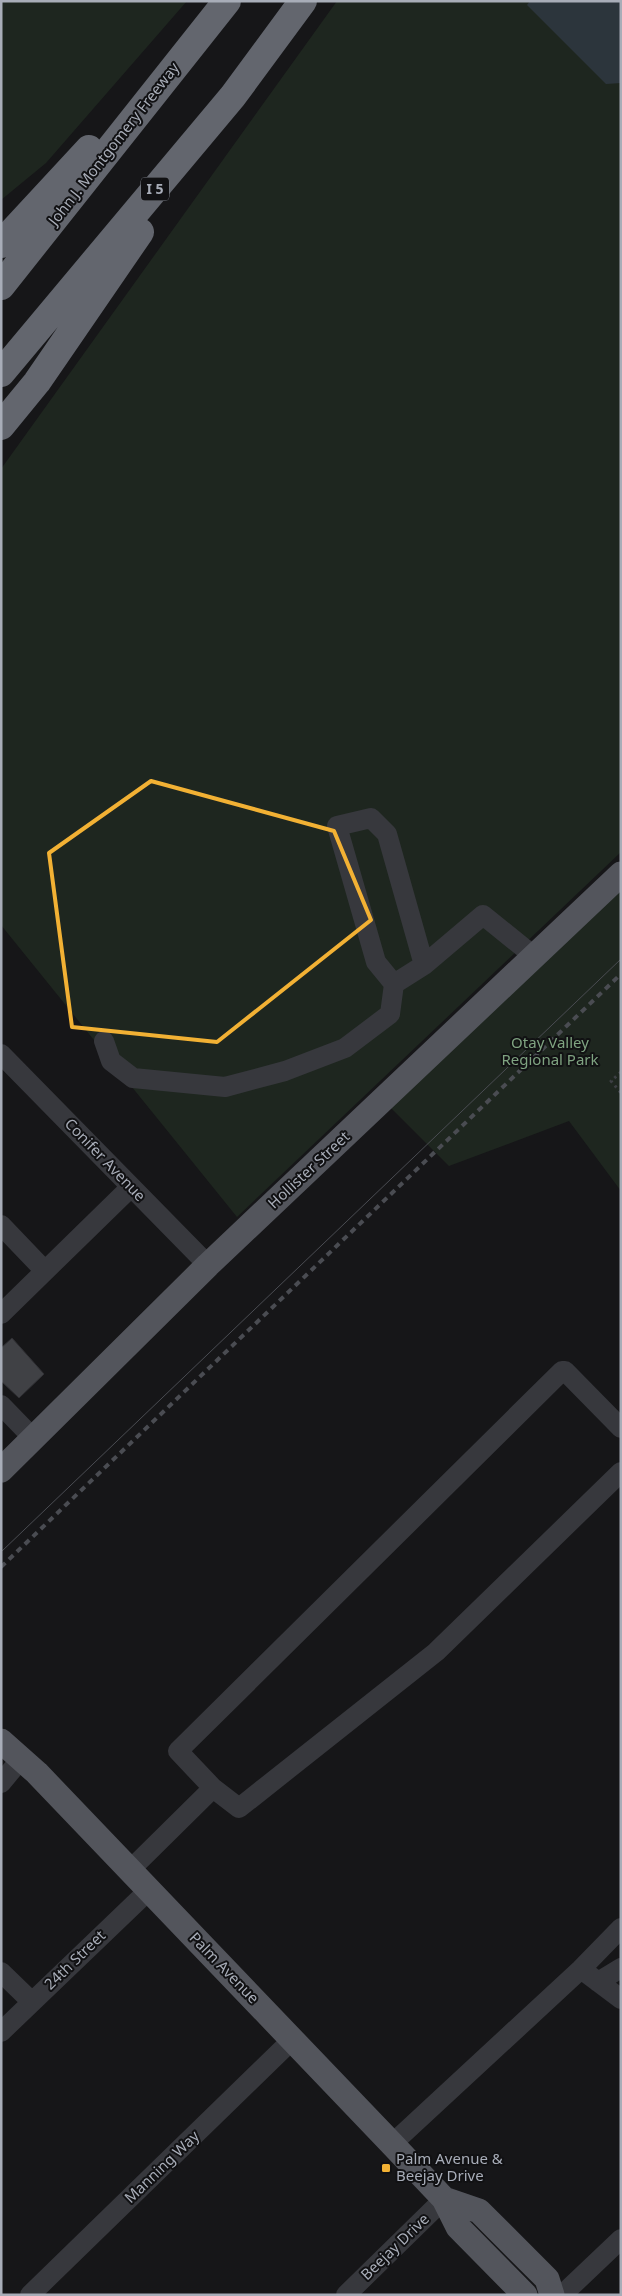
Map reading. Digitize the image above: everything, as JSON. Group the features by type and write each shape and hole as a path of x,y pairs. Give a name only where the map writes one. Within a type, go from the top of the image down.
{"highway":[{"path":"1,244 76,164 207,1"},
{"name":"John J. Montgomery Freeway","path":"1,286 227,1"},
{"name":"I 5","path":"1,373 233,96 303,1"},
{"path":"1,426 37,382 233,96"}],"main road":[{"name":"Hollister Street","path":"1,1470 208,1265 621,874"},
{"name":"Palm Avenue","path":"1,1741 130,1870 293,2039 444,2199 458,2227 525,2295"},
{"name":"Palm Avenue","path":"444,2199 479,2211 547,2279 552,2295"}],"street":[{"path":"104,1041 111,1061 132,1078 225,1087 285,1071 344,1048 390,1014 394,984 376,962 337,826 372,818 387,834 424,965"},
{"path":"394,984 424,965 483,915 535,957"},
{"name":"Conifer Avenue","path":"1,1054 208,1265"},
{"path":"1,1314 130,1187"},
{"path":"1,1225 45,1271"},
{"path":"621,1428 565,1371 562,1371 178,1750 213,1788 239,1808 436,1652 621,1472"},
{"path":"1,1405 34,1439"},
{"path":"1,1783 21,1759"},
{"path":"130,1870 213,1788"},
{"name":"24th Street","path":"1,2032 149,1890"},
{"path":"392,2144 581,1968 621,1928"},
{"path":"581,1968 621,1999"},
{"path":"598,1982 621,1968"},
{"path":"1,1972 32,2002"},
{"name":"Manning Way","path":"30,2295 293,2039"},
{"name":"Beejay Drive","path":"346,2295 444,2199"},
{"path":"562,2295 621,2239"}],"path":[{"path":"621,1072 611,1081 621,1093"}],"highlighted area":[{"path":"151,781 334,831 371,920 217,1042 72,1027 49,853"}],"green space":[{"path":"1,1 187,1 46,163 1,200"},
{"path":"337,1 621,1 621,852 237,1217 1,925 1,469"},
{"name":"Otay Valley Regional Park","path":"621,886 621,1191 569,1121 449,1166 390,1107"}],"shaded area":[{"path":"530,1 621,1 621,83 606,84 527,5"}],"building":[{"path":"12,1338 44,1374 19,1398 1,1381 1,1348"}],"tram line":[{"path":"1,1552 621,959"}],"railway":[{"path":"1,1567 621,974"}],"place":[{"name":"Palm Avenue & Beejay Drive","path":"386,2168"}]}
